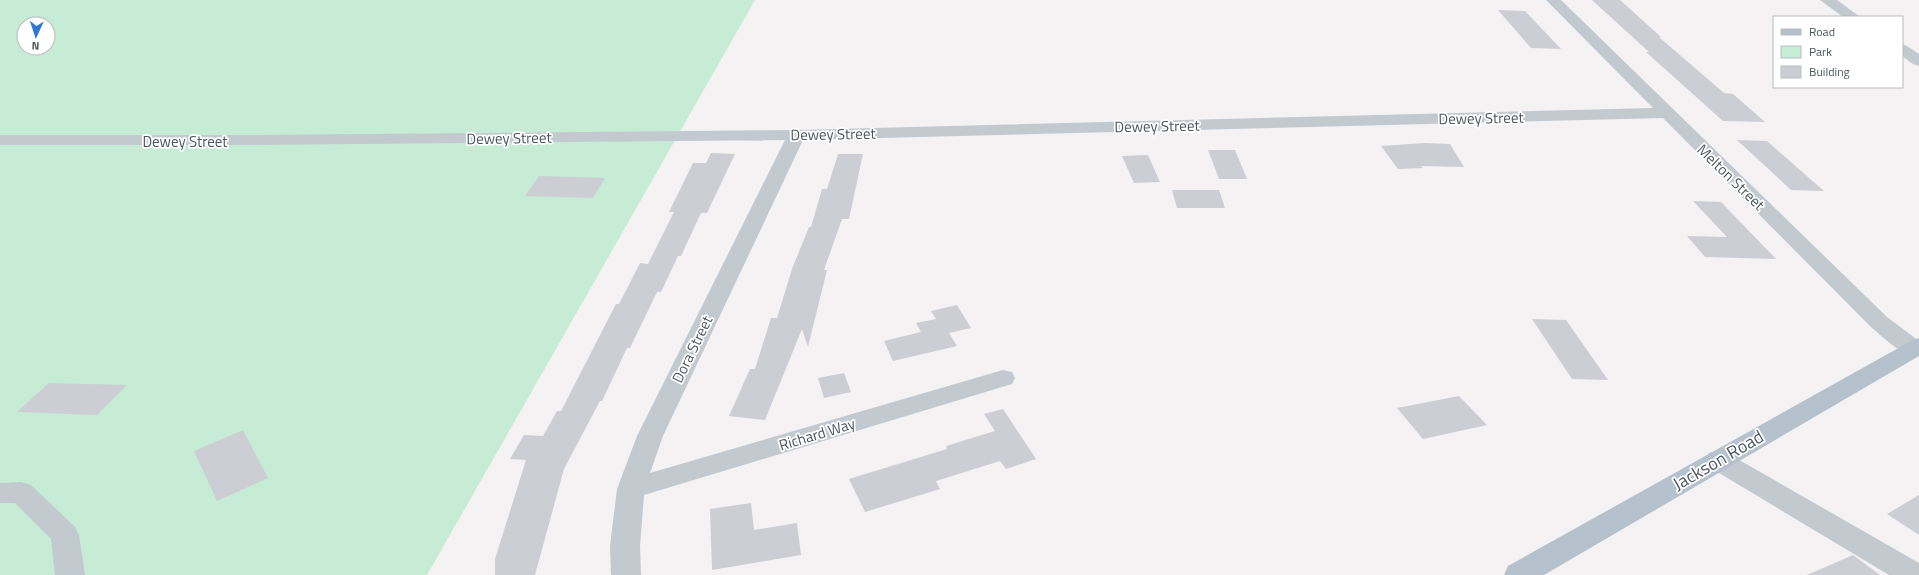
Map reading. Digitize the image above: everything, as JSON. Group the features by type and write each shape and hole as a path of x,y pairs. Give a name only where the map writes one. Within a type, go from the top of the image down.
{"main road":[{"name":"Jackson Road","path":"1519,575 1916,348"}],"street":[{"name":"Melton Street","path":"1553,0 1666,114 1879,322 1916,348"},
{"path":"1827,0 1851,16"},
{"path":"1903,51 1919,61"},
{"name":"Dewey Street","path":"0,140 244,140 796,135 1666,114"},
{"name":"Dora Street","path":"626,575 625,546 631,489 650,436 796,135"},
{"name":"Richard Way","path":"631,489 1003,378"},
{"path":"1718,460 1914,575"},
{"path":"0,493 21,492 65,535 70,575"}],"green space":[{"path":"0,0 755,0 427,575 0,575"}],"building":[{"path":"1592,0 1620,0 1661,37 1659,37 1724,93 1733,94 1765,122 1723,121 1646,52 1649,52"},
{"path":"1498,10 1525,11 1561,49 1531,48"},
{"path":"1737,140 1767,141 1824,191 1791,190"},
{"path":"1425,143 1450,144 1464,167 1421,166 1423,168 1398,169 1381,146"},
{"path":"1208,150 1235,150 1247,179 1219,179"},
{"path":"711,153 735,154 707,213 701,213 681,256 678,256 661,292 657,292 630,348 627,348 602,401 600,401 564,469 535,575 495,575 495,559 526,460 510,459 524,435 543,436 557,411 561,411 616,304 619,304 640,263 648,264 674,212 669,212 693,163 706,163"},
{"path":"838,154 863,154 849,219 842,219 824,270 827,270 808,347 802,329 765,420 729,416 750,369 755,369 771,318 777,318 792,269 809,227 811,227 822,189 827,189"},
{"path":"1148,155 1160,182 1134,183 1122,156"},
{"path":"539,176 605,178 593,198 525,196"},
{"path":"1172,190 1219,190 1225,208 1177,208"},
{"path":"1693,201 1721,202 1776,259 1705,257 1687,236 1727,237"},
{"path":"957,305 971,328 949,333 957,346 893,361 884,341 921,332 916,323 936,319 931,311"},
{"path":"1532,319 1566,320 1608,380 1572,379"},
{"path":"844,373 851,392 824,398 818,378"},
{"path":"49,383 127,385 97,415 17,412"},
{"path":"1459,396 1487,425 1423,439 1397,408"},
{"path":"1003,409 1036,459 1006,469 1000,461 936,481 940,489 865,512 849,479 947,449 946,446 995,431 984,414"},
{"path":"243,430 268,478 217,501 194,451"},
{"path":"1919,495 1919,535 1887,514"},
{"path":"751,503 754,530 797,523 801,555 712,570 710,509"},
{"path":"1853,555 1880,575 1807,575"}]}
